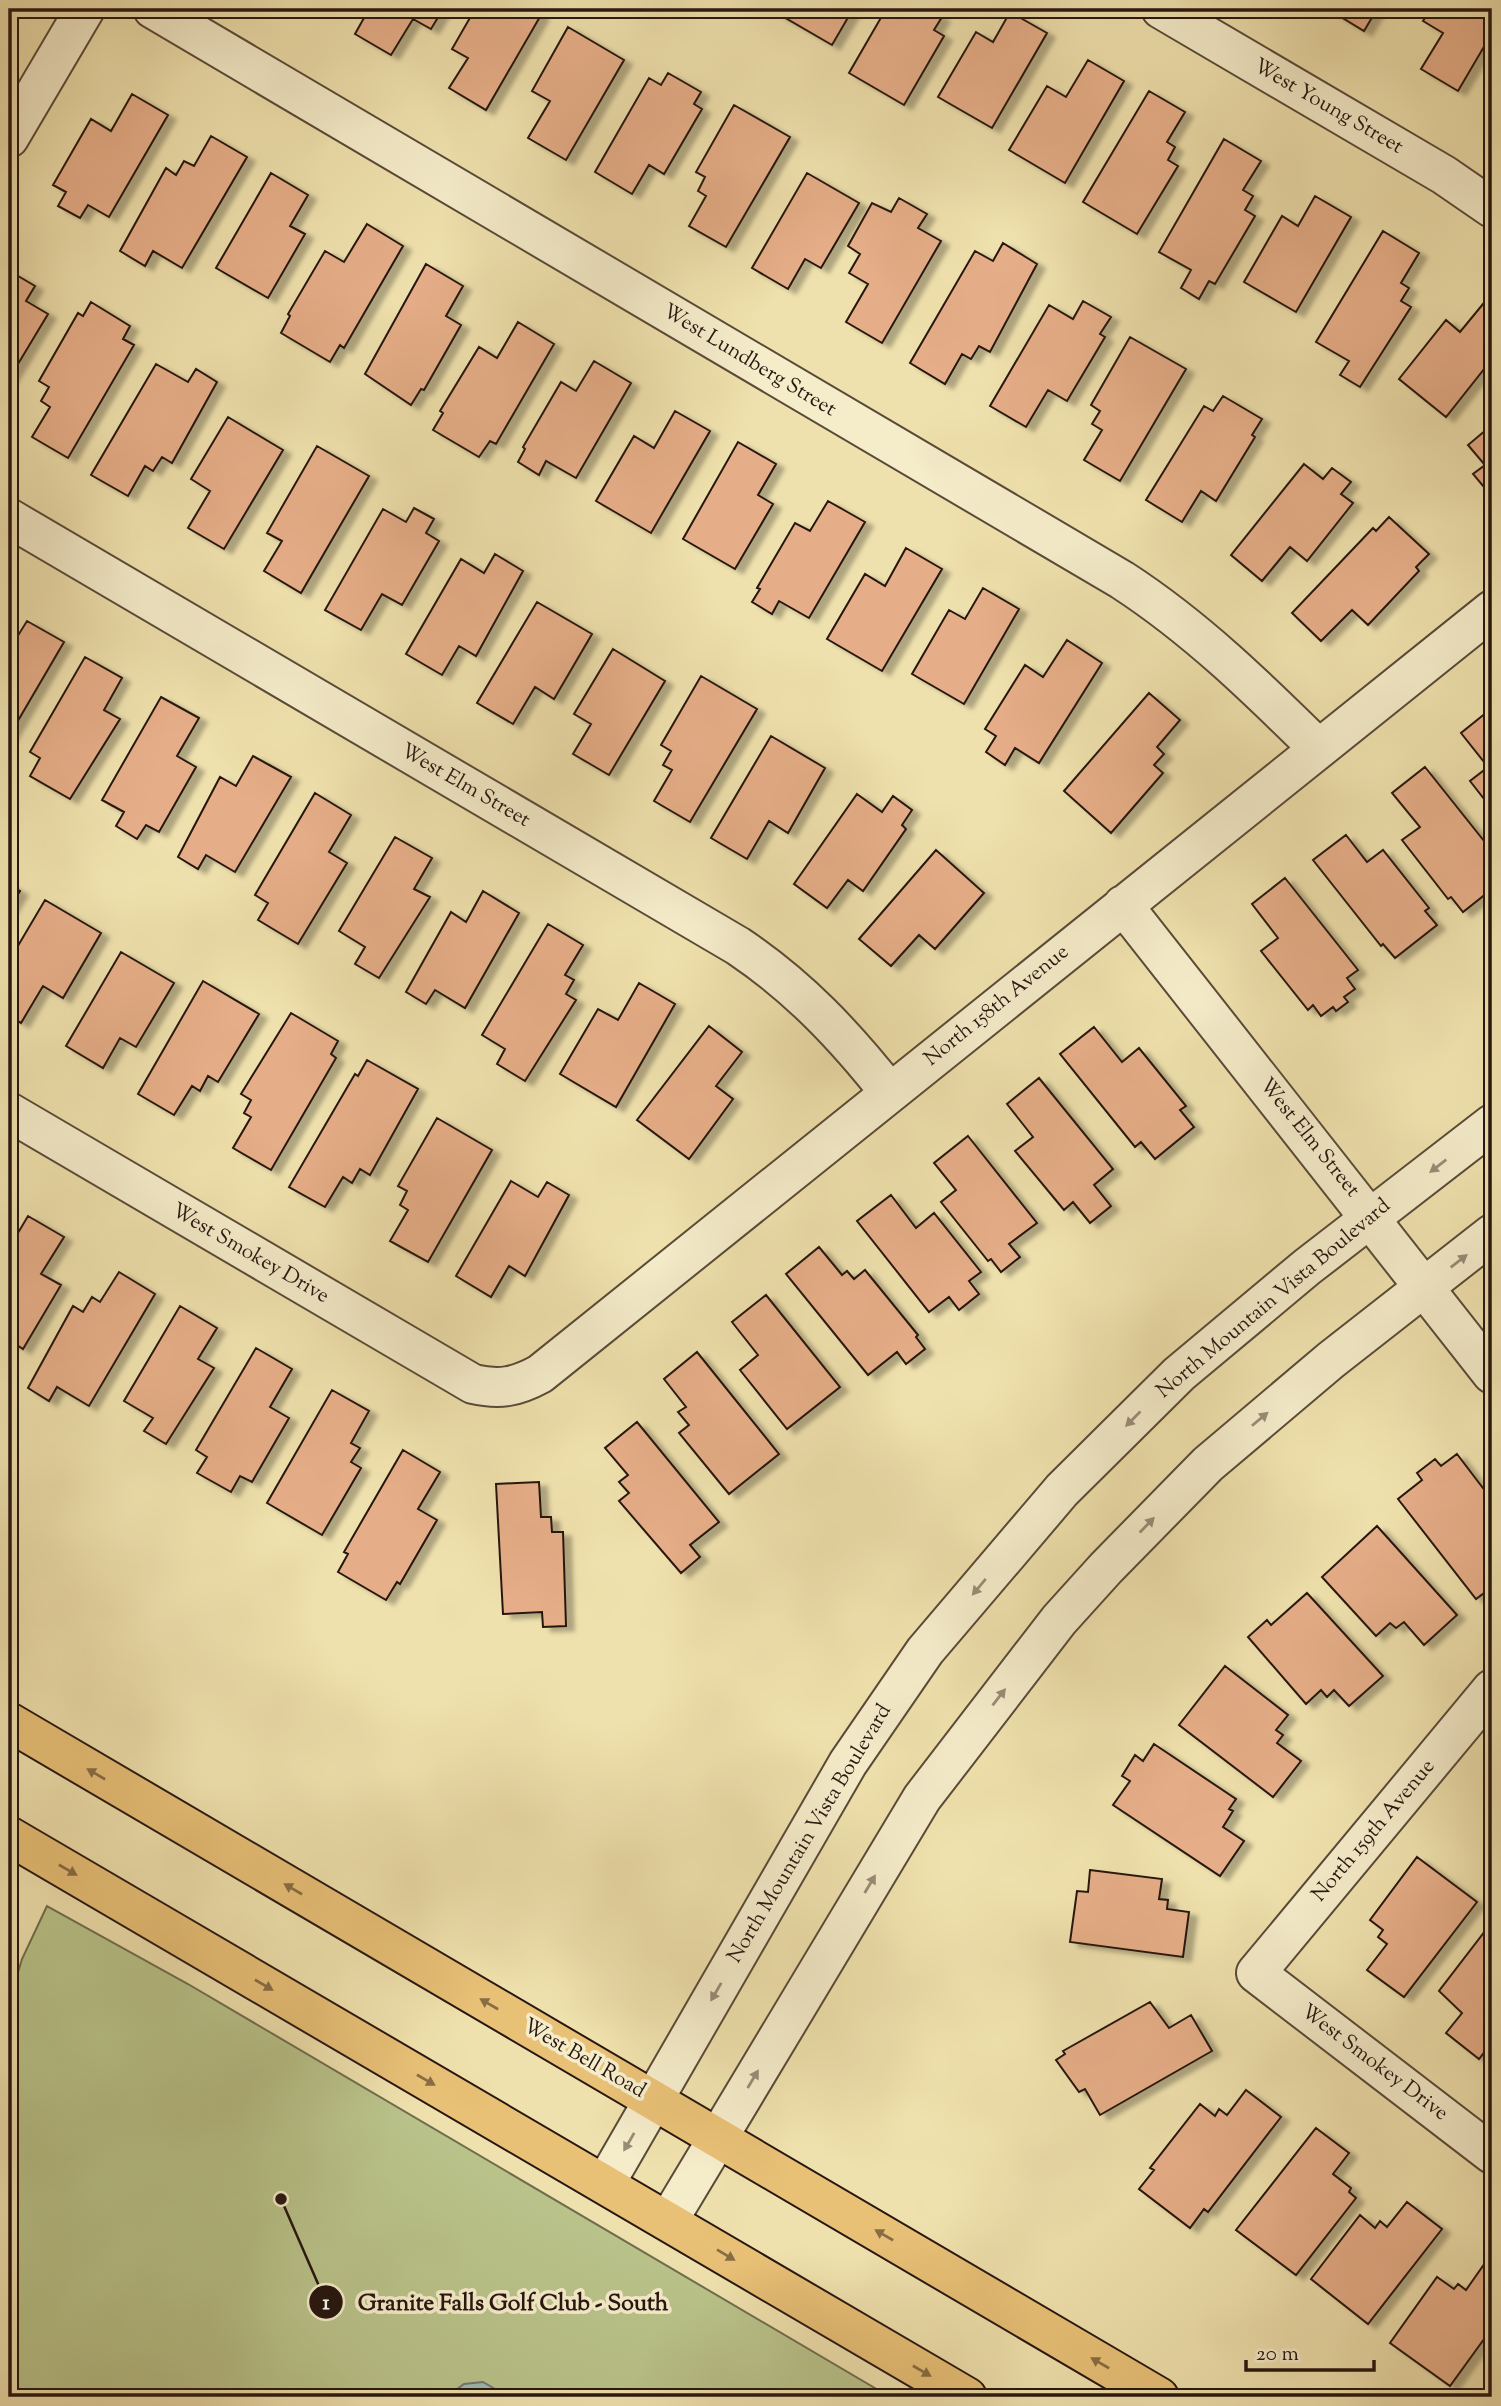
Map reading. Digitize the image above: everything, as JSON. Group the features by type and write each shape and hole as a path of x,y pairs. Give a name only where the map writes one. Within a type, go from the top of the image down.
{"main road":[{"name":"West Bell Road","path":"9,1722 1159,2397"},
{"path":"9,1836 967,2397"}],"street":[{"path":"9,138 85,9"},
{"name":"West Lundberg Street","path":"153,9 1158,603 1227,659 1319,750"},
{"name":"West Young Street","path":"1161,9 1444,175 1492,208"},
{"name":"West Elm Street","path":"9,518 738,946 776,973 822,1012 890,1093"},
{"name":"North 158th Avenue","path":"495,1389 519,1385 540,1374 1492,610"},
{"name":"West Elm Street","path":"1123,905 1372,1217 1492,1374"},
{"name":"West Smokey Drive","path":"9,1112 473,1384 495,1389"},
{"name":"North Mountain Vista Boulevard","path":"605,2184 848,1763 925,1651 1062,1490 1179,1374 1372,1217 1492,1124"},
{"path":"668,2221 922,1798 1059,1620 1115,1558 1208,1464 1331,1360 1492,1234"},
{"name":"North 159th Avenue","path":"1256,1973 1492,1689"},
{"name":"West Smokey Drive","path":"1256,1973 1492,2154"}],"green space":[{"path":"47,1906 188,1984 890,2397 9,2397 9,2002 22,1959"}],"water":[{"path":"483,2382 509,2397 446,2397 464,2384"}],"building":[{"path":"369,9 443,9 431,29 413,19 391,55 355,34"},
{"path":"475,9 535,9 541,15 486,110 449,88 468,58 452,49"},
{"path":"779,9 853,9 832,45 777,13"},
{"path":"886,9 935,9 933,12 942,17 934,30 944,36 904,105 849,73"},
{"path":"1328,9 1377,9 1364,31"},
{"path":"1431,9 1492,9 1492,33 1458,91 1421,69 1443,33 1423,21"},
{"path":"1010,12 1047,33 992,128 938,97 976,32 993,42"},
{"path":"568,27 624,60 566,160 528,138 550,101 532,91"},
{"path":"1088,60 1124,81 1065,183 1009,150 1047,86 1066,97"},
{"path":"668,73 701,92 694,104 702,109 664,174 649,165 632,194 595,172 649,78 661,85"},
{"path":"1149,91 1185,112 1167,142 1175,147 1168,160 1178,166 1137,234 1083,202"},
{"path":"132,94 168,115 109,217 88,205 80,218 58,206 66,192 53,185 91,119 111,131"},
{"path":"734,105 790,137 726,247 689,226 706,196 698,191 705,177 696,172"},
{"path":"211,136 247,157 182,268 153,251 145,266 120,251 166,168 176,175 184,161 194,166"},
{"path":"1224,139 1261,161 1243,190 1253,196 1245,210 1255,216 1215,284 1209,281 1199,299 1181,288 1191,270 1159,252"},
{"path":"271,173 308,195 290,226 305,234 268,298 216,268"},
{"path":"807,173 859,203 821,268 805,259 788,289 752,268"},
{"path":"1315,196 1351,217 1296,312 1244,282 1282,216 1298,226"},
{"path":"899,198 927,214 918,228 941,241 882,343 846,322 868,284 849,273 860,254 848,246 872,203 891,212"},
{"path":"367,224 403,246 344,348 340,345 330,362 281,333 290,316 288,314 325,251 344,262"},
{"path":"1383,231 1419,253 1401,283 1409,288 1401,301 1411,307 1360,387 1340,375 1349,361 1316,342"},
{"path":"1003,243 1037,264 990,352 979,346 971,359 962,354 945,384 910,363 975,251 993,261"},
{"path":"426,264 463,286 446,316 461,325 424,390 421,389 411,405 365,374"},
{"path":"13,273 35,286 26,301 48,314 9,379 9,281"},
{"path":"1083,301 1111,317 1100,334 1105,337 1067,401 1048,390 1026,427 990,406 1049,305 1073,319"},
{"path":"91,302 130,326 123,339 134,345 68,458 32,437 50,407 41,401 49,387 39,381 78,313 83,316"},
{"path":"1483,304 1492,311 1492,359 1446,417 1399,379 1446,320 1460,332"},
{"path":"518,322 554,344 496,444 490,441 479,457 433,430 443,413 440,411 479,347 497,358"},
{"path":"1130,337 1186,369 1120,481 1084,460 1102,430 1092,424 1100,411 1091,405"},
{"path":"594,361 631,383 576,478 546,461 539,475 518,462 525,449 523,447 561,382 576,391"},
{"path":"156,364 188,382 196,369 217,382 172,463 162,457 153,471 145,466 128,496 91,475"},
{"path":"1223,396 1262,419 1252,435 1255,437 1216,501 1201,491 1182,522 1146,500 1204,406 1213,411"},
{"path":"675,411 710,431 651,533 596,501 634,436 654,448"},
{"path":"228,417 283,450 224,549 188,528 210,491 191,479"},
{"path":"1492,425 1492,490 1489,493 1473,474 1485,465 1468,445"},
{"path":"738,442 776,464 758,495 773,504 735,569 683,539"},
{"path":"317,446 369,476 301,593 264,571 282,541 267,533"},
{"path":"1304,464 1323,479 1332,468 1351,482 1341,494 1353,503 1307,561 1290,547 1262,581 1231,555"},
{"path":"828,501 865,522 809,618 779,601 772,614 752,602 760,589 757,588 795,523 810,531"},
{"path":"414,508 434,519 426,533 439,541 402,605 382,594 361,630 325,610 383,509 406,522"},
{"path":"1389,517 1429,554 1416,567 1419,571 1368,625 1352,610 1321,641 1292,613 1373,528 1376,531"},
{"path":"906,548 942,569 882,671 827,639 865,574 885,586"},
{"path":"495,554 523,571 476,656 459,646 442,675 406,654 461,559 484,573"},
{"path":"983,588 1019,609 964,704 912,674 949,610 965,619"},
{"path":"537,602 592,634 554,699 535,687 513,724 477,703"},
{"path":"27,621 64,642 9,736 9,650"},
{"path":"1067,640 1102,663 1039,763 1015,748 1005,765 986,752 996,736 985,729 1025,665 1043,677"},
{"path":"613,649 665,681 609,775 573,754 591,724 574,714"},
{"path":"85,657 122,678 104,710 120,719 70,799 30,776 40,758 30,752"},
{"path":"701,676 757,709 690,822 654,801 672,770 663,765 671,751 661,745"},
{"path":"1149,693 1180,720 1157,747 1164,754 1154,765 1163,773 1111,833 1064,791"},
{"path":"161,697 199,718 177,756 196,767 159,832 146,825 137,839 116,826 124,812 102,800"},
{"path":"1492,708 1492,809 1470,781 1488,767 1461,733"},
{"path":"771,736 825,768 788,833 769,821 747,859 711,838"},
{"path":"253,756 291,777 235,872 206,855 198,869 178,857 220,777 236,786"},
{"path":"1425,767 1492,851 1492,889 1463,912 1451,897 1448,899 1402,840 1420,827 1392,793"},
{"path":"315,793 351,815 329,852 347,863 298,944 258,920 268,903 255,895"},
{"path":"857,794 882,812 893,796 912,810 902,825 906,829 863,891 848,880 827,908 794,884"},
{"path":"1346,835 1367,862 1383,850 1429,908 1425,911 1437,925 1395,958 1383,944 1381,946 1313,860"},
{"path":"395,837 432,858 414,889 430,897 379,978 355,964 365,947 339,931"},
{"path":"936,850 984,893 935,949 919,935 891,966 859,939"},
{"path":"1285,878 1358,970 1347,978 1355,989 1344,997 1348,1002 1336,1011 1333,1007 1321,1016 1313,1005 1308,1010 1261,951 1278,938 1252,904"},
{"path":"9,884 20,891 9,909"},
{"path":"483,891 519,913 465,1008 435,990 426,1004 406,992 451,912 466,922"},
{"path":"45,900 101,933 63,998 43,986 21,1023 9,1015 9,961"},
{"path":"548,924 583,945 565,975 574,980 566,994 576,1000 525,1081 497,1064 505,1049 482,1035"},
{"path":"121,952 174,983 136,1047 120,1038 103,1068 66,1046"},
{"path":"203,981 259,1014 218,1082 208,1076 200,1091 192,1086 174,1115 138,1094"},
{"path":"639,983 675,1004 616,1107 560,1074 598,1009 618,1020"},
{"path":"291,1013 338,1041 331,1054 336,1058 271,1170 233,1148 251,1117 244,1113 251,1100 241,1094"},
{"path":"709,1026 742,1052 716,1086 733,1099 689,1159 637,1120"},
{"path":"1094,1027 1122,1062 1139,1048 1186,1106 1180,1110 1194,1127 1155,1159 1141,1142 1135,1147 1060,1054"},
{"path":"367,1060 418,1089 370,1175 360,1169 352,1183 343,1177 325,1207 289,1187 355,1074 358,1076"},
{"path":"1039,1078 1113,1169 1094,1185 1111,1206 1090,1223 1073,1202 1064,1210 1015,1151 1033,1137 1007,1104"},
{"path":"437,1118 492,1150 428,1262 390,1241 408,1210 400,1205 407,1191 398,1186"},
{"path":"968,1136 1037,1223 1009,1244 1020,1257 1001,1272 991,1259 988,1261 941,1202 956,1190 934,1163"},
{"path":"511,1181 538,1197 547,1182 569,1195 525,1276 509,1266 491,1297 456,1276"},
{"path":"891,1195 916,1228 934,1213 981,1272 969,1281 979,1294 959,1310 949,1297 929,1312 857,1221"},
{"path":"28,1216 64,1237 41,1274 61,1285 23,1349 11,1341 9,1346 9,1248"},
{"path":"819,1247 842,1275 847,1271 854,1279 865,1270 918,1335 916,1337 925,1349 906,1364 897,1352 868,1375 786,1274"},
{"path":"119,1272 155,1294 89,1406 57,1387 49,1401 28,1388 73,1306 83,1312 92,1297 100,1302"},
{"path":"766,1295 840,1387 787,1429 740,1370 758,1355 732,1322"},
{"path":"180,1306 217,1328 198,1359 214,1368 166,1444 144,1431 153,1418 124,1401"},
{"path":"256,1348 292,1369 270,1407 289,1418 252,1482 240,1476 231,1492 197,1473 207,1457 196,1450"},
{"path":"697,1352 779,1454 729,1494 679,1433 689,1425 678,1412 686,1407 664,1379"},
{"path":"332,1390 369,1411 351,1443 360,1448 351,1462 361,1468 322,1535 267,1503"},
{"path":"637,1422 719,1522 690,1545 700,1557 681,1573 619,1501 629,1493 619,1482 628,1475 605,1448"},
{"path":"403,1450 440,1472 418,1509 437,1520 400,1584 397,1582 386,1600 338,1572 348,1554 344,1552"},
{"path":"1457,1454 1492,1500 1492,1587 1476,1599 1398,1499 1422,1480 1417,1473 1435,1459 1441,1466"},
{"path":"539,1482 541,1517 551,1517 552,1532 563,1532 566,1626 543,1627 542,1612 503,1614 496,1484"},
{"path":"1377,1526 1457,1615 1424,1645 1404,1622 1396,1628 1390,1623 1376,1636 1322,1577"},
{"path":"1307,1593 1383,1676 1349,1706 1334,1690 1327,1697 1321,1690 1306,1704 1248,1637 1267,1620 1271,1625"},
{"path":"1225,1666 1288,1715 1276,1730 1283,1735 1277,1743 1301,1761 1273,1797 1179,1725"},
{"path":"1154,1744 1236,1799 1229,1809 1233,1811 1223,1827 1244,1841 1220,1876 1113,1805 1130,1781 1122,1776 1135,1755 1143,1761"},
{"path":"1417,1857 1477,1902 1404,1997 1367,1970 1387,1944 1378,1937 1383,1930 1370,1920"},
{"path":"1090,1870 1162,1879 1159,1899 1168,1900 1167,1909 1189,1912 1183,1957 1070,1942 1077,1891 1088,1892"},
{"path":"1492,1922 1492,2042 1479,2059 1446,2033 1462,2013 1439,1991"},
{"path":"1150,2002 1169,2028 1191,2015 1212,2051 1100,2115 1085,2089 1079,2092 1056,2060 1065,2054 1063,2051"},
{"path":"1246,2090 1281,2117 1208,2212 1204,2209 1190,2228 1139,2189 1154,2170 1150,2168 1200,2104 1215,2116 1219,2109 1227,2115"},
{"path":"1316,2128 1349,2153 1333,2174 1351,2188 1349,2192 1356,2198 1296,2275 1236,2230"},
{"path":"1407,2202 1442,2229 1368,2324 1311,2279 1360,2215 1375,2228 1380,2221 1387,2227"},
{"path":"1485,2263 1492,2268 1492,2328 1450,2386 1390,2343 1437,2277 1454,2289 1458,2284 1466,2290"}],"place":[{"name":"Granite Falls Golf Club - South","path":"281,2199"}]}
